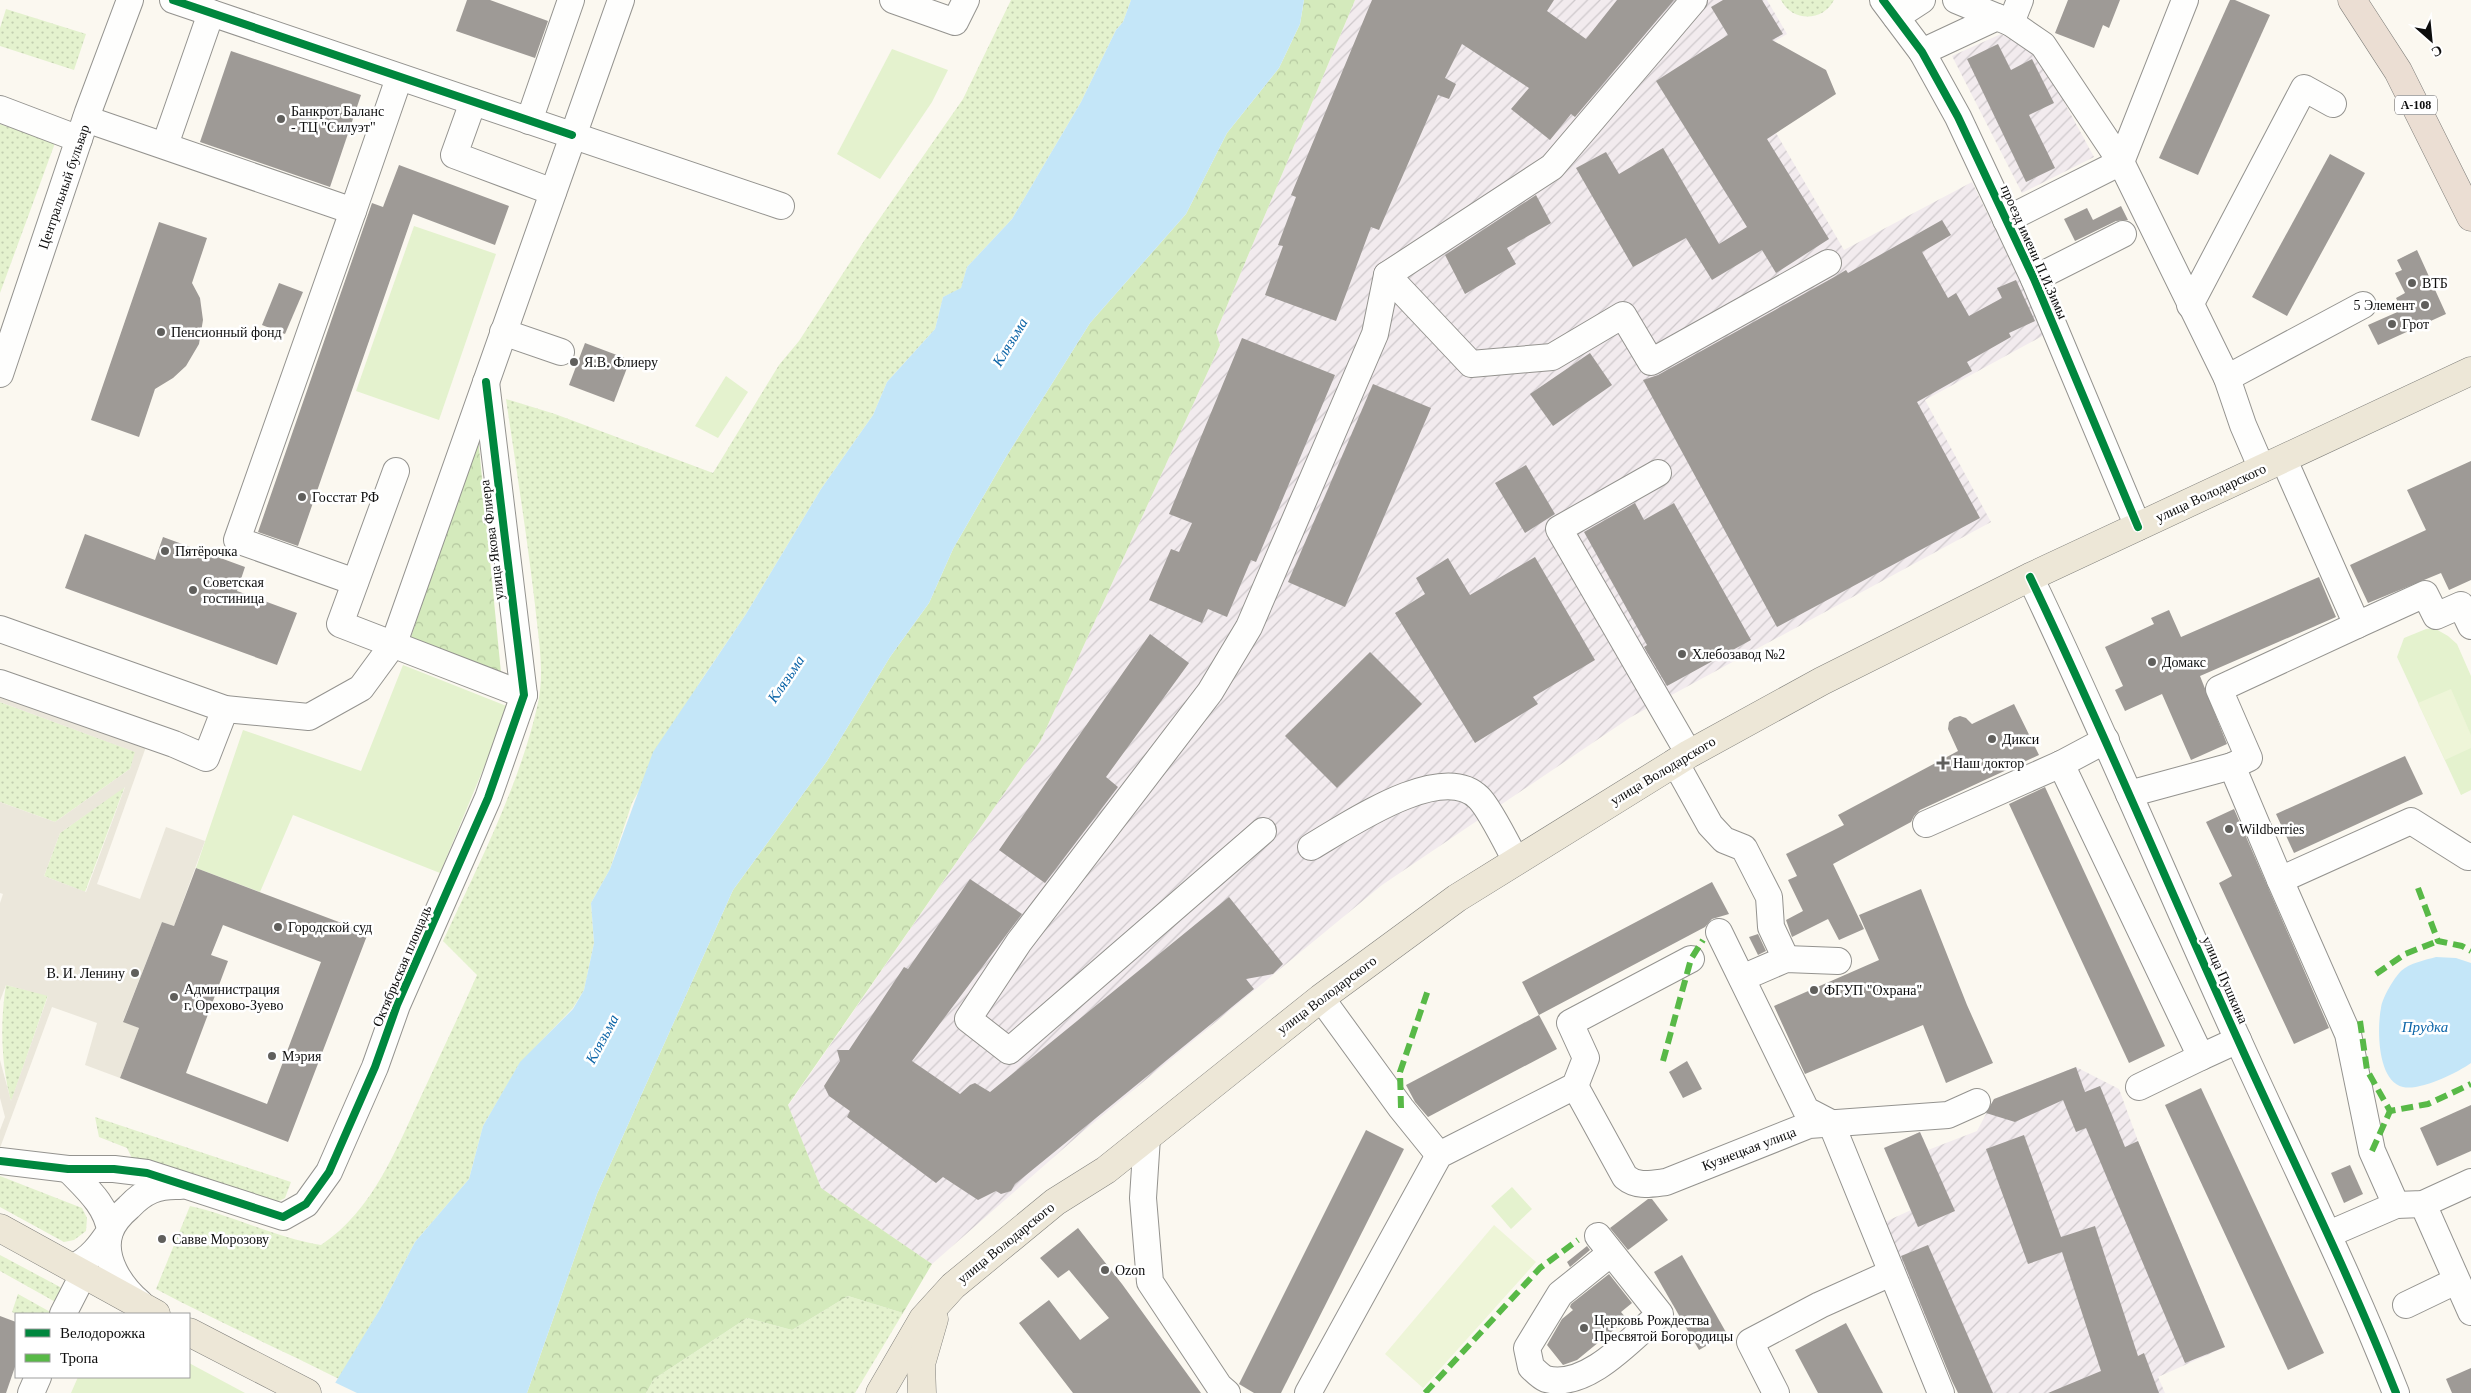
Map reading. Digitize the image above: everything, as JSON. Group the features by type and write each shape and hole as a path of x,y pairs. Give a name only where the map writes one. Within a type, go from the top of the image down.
{"highway":[{"name":"А-108","path":"2352,0 2398,71 2471,217"}],"main road":[{"name":"улица Володарского","path":"880,1393 923,1319 953,1286 1055,1202 1106,1170 1321,998 1457,898 1682,758 1822,681 2030,577 2471,371"},
{"path":"0,1228 152,1312"},
{"path":"922,1393 921,1364 938,1304"},
{"path":"190,1333 307,1393"}],"street":[{"name":"Центральный бульвар","path":"0,374 83,129 130,0"},
{"path":"173,0 781,206"},
{"path":"529,120 571,0"},
{"name":"улица Якова Флиера","path":"524,695 486,382 621,0"},
{"path":"893,0 955,22 966,0"},
{"path":"1263,831 1009,1051 968,1019 1019,942 1210,692 1249,627 1375,334 1387,275 1552,167 1694,0"},
{"path":"1889,8 1922,0"},
{"path":"1956,0 2009,13 2043,44 2121,162 2226,378 2243,425 2273,464 2357,625"},
{"path":"2006,220 2121,162 2185,0"},
{"name":"проезд имени П.И.Зимы","path":"1889,8 1922,52 1958,117 2034,279 2138,527"},
{"path":"165,146 212,13"},
{"path":"1922,52 2009,13"},
{"path":"355,582 237,540 399,78"},
{"path":"2190,305 2304,88 2333,104"},
{"path":"473,102 454,156 553,192"},
{"path":"0,109 165,146 352,211"},
{"path":"2034,279 2124,234"},
{"path":"1387,275 1471,364 1552,357 1623,315 1651,362 1828,263"},
{"path":"2226,378 2363,305"},
{"path":"503,332 561,352"},
{"path":"0,629 226,709 309,717 361,688 394,644 486,382"},
{"path":"396,471 340,624 524,695"},
{"path":"1658,473 1559,529 1682,758 1710,825 1724,840 1744,848 1770,897 1771,927 1786,959"},
{"name":"улица Пушкина","path":"2030,577 2106,740 2238,1040 2369,1323 2396,1393"},
{"path":"2130,794 2232,766 2249,758 2219,689 2425,594 2436,616 2461,604 2471,626"},
{"path":"0,683 174,744 206,758 226,709"},
{"name":"Октябрьская площадь","path":"193,1187 283,1217 306,1204 329,1172 375,1067 397,1005 488,798 524,695"},
{"path":"1926,824 2061,764 2106,740"},
{"path":"2061,764 2201,1057"},
{"path":"2232,766 2348,1034 2372,1151 2396,1205"},
{"path":"1311,847 1342,828 1404,796 1422,789 1447,786 1467,791 1479,798 1516,861"},
{"path":"2280,880 2411,820 2468,857 2471,856"},
{"path":"1718,932 1806,1110 1830,1123 1941,1393"},
{"path":"1308,1393 1439,1155 1574,1086 1586,1058 1570,1023 1691,959"},
{"path":"1742,978 1786,959 1838,961"},
{"path":"1321,998 1401,1108 1439,1155"},
{"path":"2139,1087 2238,1040"},
{"name":"Кузнецкая улица","path":"1574,1086 1625,1177 1633,1184 1666,1182 1810,1125 1948,1115 1977,1102"},
{"path":"1147,1137 1143,1198 1150,1282 1209,1370 1227,1393"},
{"path":"0,1161 68,1169 114,1169 147,1173 193,1187"},
{"path":"68,1169 98,1201 109,1218 108,1246 116,1275 124,1287 152,1312"},
{"path":"2328,1234 2396,1205 2423,1204 2471,1182"},
{"path":"62,1313 79,1270 98,1249 130,1205 152,1188 167,1185 193,1187"},
{"path":"2423,1204 2471,1312"},
{"path":"1605,1245 1660,1314 1595,1370 1572,1379 1546,1378 1531,1367 1527,1348 1560,1294 1605,1245"},
{"path":"1776,1393 1750,1342 1820,1305 1891,1273"},
{"path":"2406,1305 2456,1281"},
{"path":"31,1393 38,1378"}],"shaded area":[{"path":"1355,0 1767,0 1787,34 1736,64 1844,250 1972,182 2046,334 1925,400 1991,522 1631,717 1382,885 1080,1134 932,1264 821,1188 788,1106 1041,740 1220,345 1216,332"},
{"path":"2001,34 2037,52 2094,157 2022,193 1952,56"},
{"path":"0,693 147,744 97,884 140,899 166,827 205,841 174,926 162,922 123,1021 139,1028 120,1078 85,1065 97,1023 52,1007 0,1148 0,1130 5,1117 0,1098 0,1060 11,1101 48,996 6,985 0,1001 0,903 3,894 0,893 0,802 55,822 130,769 135,752 0,702","holes":["125,787 86,892 44,876 60,833"]},
{"path":"2076,1067 2119,1089 2138,1141 2225,1347 2158,1377 2165,1393 1958,1393 1885,1222 1911,1210 1884,1148 1920,1132 1928,1150 1977,1131 1994,1099"}],"green space":[{"path":"1011,0 1131,0 1123,22 1116,30 1081,102 1012,219 967,267 961,289 943,297 935,329 887,382 873,415 821,489 746,614 700,682 632,803 610,869 591,903 594,943 584,990 573,1008 520,1063 483,1126 469,1179 415,1242 380,1309 339,1379 156,1289 190,1206 304,1242 321,1245 340,1231 370,1196 382,1176 477,975 443,941 484,854 521,763 538,703 541,679 532,579 506,399 555,414 713,473 779,365 799,341 864,241 963,99"},
{"path":"1304,0 1355,0 1216,332 1220,345 1041,740 788,1105 821,1188 932,1264 903,1313 848,1296 792,1330 747,1318 654,1379 646,1393 527,1393 597,1194 733,890 827,761 890,657 929,603 953,549 1006,457 1090,323 1186,214 1227,133 1279,68 1300,24"},
{"path":"1781,0 1834,0 1823,12 1808,16 1792,12"},
{"path":"6,9 86,34 74,70 0,46 0,28"},
{"path":"892,49 948,70 932,102 880,179 837,154"},
{"path":"0,124 55,143 0,293"},
{"path":"414,226 496,254 439,420 356,391"},
{"path":"726,376 748,392 718,438 695,426"},
{"path":"478,437 501,673 411,637"},
{"path":"2434,628 2457,644 2471,676 2471,790 2461,795 2397,657 2404,638 2426,629"},
{"path":"403,665 509,707 440,873 293,815 260,892 196,868 243,730 361,771"},
{"path":"2451,689 2471,735 2471,748 2445,760 2418,703"},
{"path":"0,702 136,752 130,769 55,822 0,802"},
{"path":"125,786 85,892 44,876 60,833"},
{"path":"6,985 48,995 11,1102 5,1073 2,1043"},
{"path":"95,1117 291,1182 285,1198 273,1204 132,1158 127,1148 99,1137"},
{"path":"0,1176 82,1208 87,1218 86,1231 74,1240 64,1242 0,1207"},
{"path":"1512,1187 1532,1209 1511,1229 1491,1206"},
{"path":"1494,1225 1536,1262 1423,1388 1385,1354"},
{"path":"0,1255 60,1287 63,1292 59,1304 0,1271"},
{"path":"18,1294 52,1313 15,1313 12,1312"},
{"path":"848,1296 903,1313 855,1393 646,1393 654,1379 747,1318 792,1330"},
{"path":"190,1364 245,1393 71,1393 78,1378 190,1378"}],"water":[{"name":"Клязьма","path":"1131,0 1304,0 1300,24 1279,68 1227,133 1186,214 1090,323 1006,457 953,549 929,603 890,657 827,761 733,890 597,1194 527,1393 329,1393 380,1309 415,1242 469,1179 483,1126 520,1062 573,1009 584,990 594,943 591,903 610,869 653,752 746,614 821,489 873,415 887,382 935,329 943,297 961,288 967,267 1012,219 1081,102 1116,30 1123,22"},
{"name":"Прудка","path":"2436,957 2456,958 2471,963 2471,1063 2457,1072 2428,1084 2410,1088 2403,1087 2394,1083 2384,1065 2379,1040 2382,1004 2389,988 2401,971 2413,964"}],"pier":[{"path":"334,1382 357,1393 326,1393"}],"building":[{"path":"467,0 490,0 548,21 535,58 456,31"},
{"path":"1372,0 1554,0 1547,11 1586,39 1617,0 1674,0 1575,117 1571,114 1550,140 1511,109 1529,88 1462,44 1445,78 1456,84 1449,99 1438,95 1379,230 1371,227 1336,321 1265,295 1283,246 1278,245 1296,197 1291,195"},
{"path":"1723,0 1762,0 1783,34 1772,40 1826,70 1836,94 1767,139 1829,239 1776,273 1762,250 1712,280 1686,238 1633,267 1576,168 1606,152 1619,174 1663,148 1719,244 1747,227 1656,81 1728,35 1711,7"},
{"path":"2068,0 2120,0 2109,28 2103,25 2094,48 2055,33"},
{"path":"2230,0 2235,0 2270,15 2198,175 2159,158"},
{"path":"1998,44 2011,70 2032,59 2054,103 2029,115 2055,168 2026,182 1967,59"},
{"name":"Банкрот Баланс - ТЦ \"Силуэт\"","path":"231,51 361,95 330,187 200,142"},
{"path":"2330,154 2365,173 2287,316 2252,297"},
{"path":"399,165 509,206 495,245 413,214 298,546 258,532 372,203 383,207"},
{"path":"1536,195 1551,223 1507,248 1516,264 1465,294 1445,255"},
{"path":"2121,206 2128,220 2116,221 2075,241 2064,219 2087,208 2093,220"},
{"path":"1942,220 1951,235 1922,252 1948,298 1956,293 1969,316 2002,298 1997,288 2016,280 2035,321 2009,333 2011,337 1967,362 1972,371 1917,402 1980,518 1777,627 1643,380 1658,375 1846,270 1848,273"},
{"name":"Пенсионный фонд","path":"159,222 207,238 192,283 200,298 203,320 199,344 186,366 173,378 155,389 139,437 91,420"},
{"path":"2417,250 2446,314 2378,345 2368,325 2402,310 2396,298 2405,293 2395,273 2402,270 2397,260"},
{"path":"279,283 303,292 285,334 262,325"},
{"path":"1242,338 1335,375 1256,562 1251,560 1227,617 1208,609 1202,623 1149,600 1171,549 1179,552 1192,523 1169,514"},
{"path":"585,343 630,360 614,402 569,385"},
{"path":"1590,353 1612,385 1553,426 1530,394"},
{"path":"1373,384 1431,408 1345,607 1288,582"},
{"path":"2471,461 2471,580 2449,590 2441,573 2368,603 2350,565 2426,530 2407,490"},
{"path":"1526,465 1555,514 1525,533 1495,483"},
{"path":"1635,503 1644,520 1674,503 1751,640 1667,686 1644,647 1647,645 1584,532"},
{"path":"85,534 155,560 163,537 245,567 237,591 297,613 277,665 65,588"},
{"path":"1535,557 1595,660 1533,697 1538,704 1475,743 1395,613 1425,594 1416,578 1448,558 1470,595"},
{"path":"2319,577 2336,617 2200,676 2227,744 2191,760 2162,694 2125,711 2115,690 2123,686 2105,647 2154,624 2151,618 2169,610 2181,637"},
{"path":"1150,634 1189,663 1106,777 1118,787 1045,883 999,850"},
{"path":"1370,652 1422,704 1337,788 1285,736"},
{"path":"2014,704 2039,755 1920,810 1911,822 1833,864 1864,929 1839,940 1828,919 1792,937 1786,920 1803,911 1788,880 1797,876 1786,854 1844,825 1838,815 1958,751 1948,729 1949,722 1954,718 1960,716 1966,718 1972,724"},
{"path":"2405,756 2423,794 2294,853 2276,814"},
{"path":"2045,787 2165,1046 2129,1063 2009,804"},
{"path":"2234,809 2329,1028 2294,1044 2219,883 2232,876 2206,822"},
{"name":"Администрация г. Орехово-Зуево","path":"196,868 368,933 288,1142 120,1078 139,1028 123,1022 162,922 174,926","holes":["223,925 321,962 267,1104 186,1073 228,961 211,955"]},
{"path":"970,879 1022,914 912,1061 960,1094 975,1083 990,1092 1229,897 1283,964 1273,974 1246,979 1254,989 1015,1184 1011,1191 1001,1194 996,1191 978,1200 943,1177 936,1183 847,1117 850,1111 829,1096 824,1086 840,1061 837,1050 849,1050 904,967 908,969"},
{"path":"1712,882 1729,914 1712,919 1705,927 1539,1015 1522,982"},
{"path":"1921,889 1967,1005 1993,1063 1946,1083 1923,1025 1805,1074 1774,1006 1879,960 1859,915"},
{"path":"1758,934 1766,951 1758,955 1749,937"},
{"path":"1539,1015 1557,1049 1428,1117 1415,1102 1406,1085"},
{"path":"1687,1061 1702,1089 1683,1098 1669,1072"},
{"path":"2076,1067 2085,1092 2100,1086 2125,1147 2138,1141 2225,1347 2185,1363 2086,1128 2076,1132 2063,1100 2015,1122 1986,1113 1994,1099"},
{"path":"2201,1088 2324,1353 2288,1370 2165,1105"},
{"path":"2471,1105 2471,1151 2437,1166 2420,1128"},
{"path":"1366,1130 1404,1149 1281,1393 1254,1393 1239,1384"},
{"path":"1920,1132 1955,1211 1918,1227 1884,1148"},
{"path":"2024,1135 2061,1237 2095,1226 2138,1356 2144,1353 2159,1393 2048,1393 2101,1371 2062,1252 2028,1264 1986,1149"},
{"path":"2350,1165 2363,1194 2344,1203 2331,1173"},
{"path":"1648,1199 1652,1199 1668,1220 1628,1250 1610,1228"},
{"path":"1078,1228 1122,1284 1201,1393 1073,1393 1019,1323 1049,1300 1080,1340 1109,1318 1069,1270 1058,1278 1040,1258"},
{"path":"1928,1245 1993,1393 1958,1393 1952,1381 1901,1256"},
{"path":"1587,1246 1590,1250 1570,1267 1567,1262"},
{"path":"1682,1255 1727,1334 1699,1350 1654,1272"},
{"name":"Церковь Рождества Пресвятой Богородицы","path":"1609,1274 1632,1303 1621,1312 1627,1319 1577,1360 1563,1365 1547,1345 1562,1319 1573,1310 1570,1307 1571,1304"},
{"path":"0,1316 15,1322 15,1367 6,1393 0,1393"},
{"path":"1846,1323 1883,1393 1818,1393 1795,1350"},
{"path":"2471,1368 2471,1393 2452,1393 2446,1379"}],"marked path":[{"path":"2418,888 2438,941 2462,946 2471,951"},
{"path":"1663,1061 1691,959 1703,940"},
{"path":"2376,974 2405,954 2438,941"},
{"path":"1401,1108 1400,1072 1428,990"},
{"path":"2360,1021 2367,1070 2390,1111 2428,1104 2471,1084"},
{"path":"2372,1151 2390,1111"},
{"path":"1425,1393 1540,1268 1578,1240"}],"cycle path":[{"path":"173,0 572,135"},
{"path":"1883,0 1922,52 1958,117 2034,279 2138,527"},
{"path":"0,1161 68,1169 114,1169 147,1173 283,1217 306,1204 329,1172 375,1067 397,1005 488,798 524,695 486,382"},
{"path":"2030,577 2339,1260 2396,1393"}],"place":[{"name":"Банкрот Баланс - ТЦ \"Силуэт\"","path":"281,119"},
{"name":"ВТБ","path":"2412,283"},
{"name":"5 Элемент","path":"2425,305"},
{"name":"Грот","path":"2392,324"},
{"name":"Пенсионный фонд","path":"161,332"},
{"name":"Я.В. Флиеру","path":"574,362"},
{"name":"Госстат РФ","path":"302,497"},
{"name":"Пятёрочка","path":"165,551"},
{"name":"Советская гостиница","path":"193,590"},
{"name":"Хлебозавод №2","path":"1682,654"},
{"name":"Домакс","path":"2152,662"},
{"name":"Дикси","path":"1992,739"},
{"name":"Наш доктор","path":"1943,763"},
{"name":"Wildberries","path":"2229,829"},
{"name":"Городской суд","path":"278,927"},
{"name":"В. И. Ленину","path":"135,973"},
{"name":"ФГУП \"Охрана\"","path":"1814,990"},
{"name":"Администрация г. Орехово-Зуево","path":"174,997"},
{"name":"Мэрия","path":"272,1056"},
{"name":"Савве Морозову","path":"162,1239"},
{"name":"Ozon","path":"1105,1270"},
{"name":"Церковь Рождества Пресвятой Богородицы","path":"1584,1328"}]}
